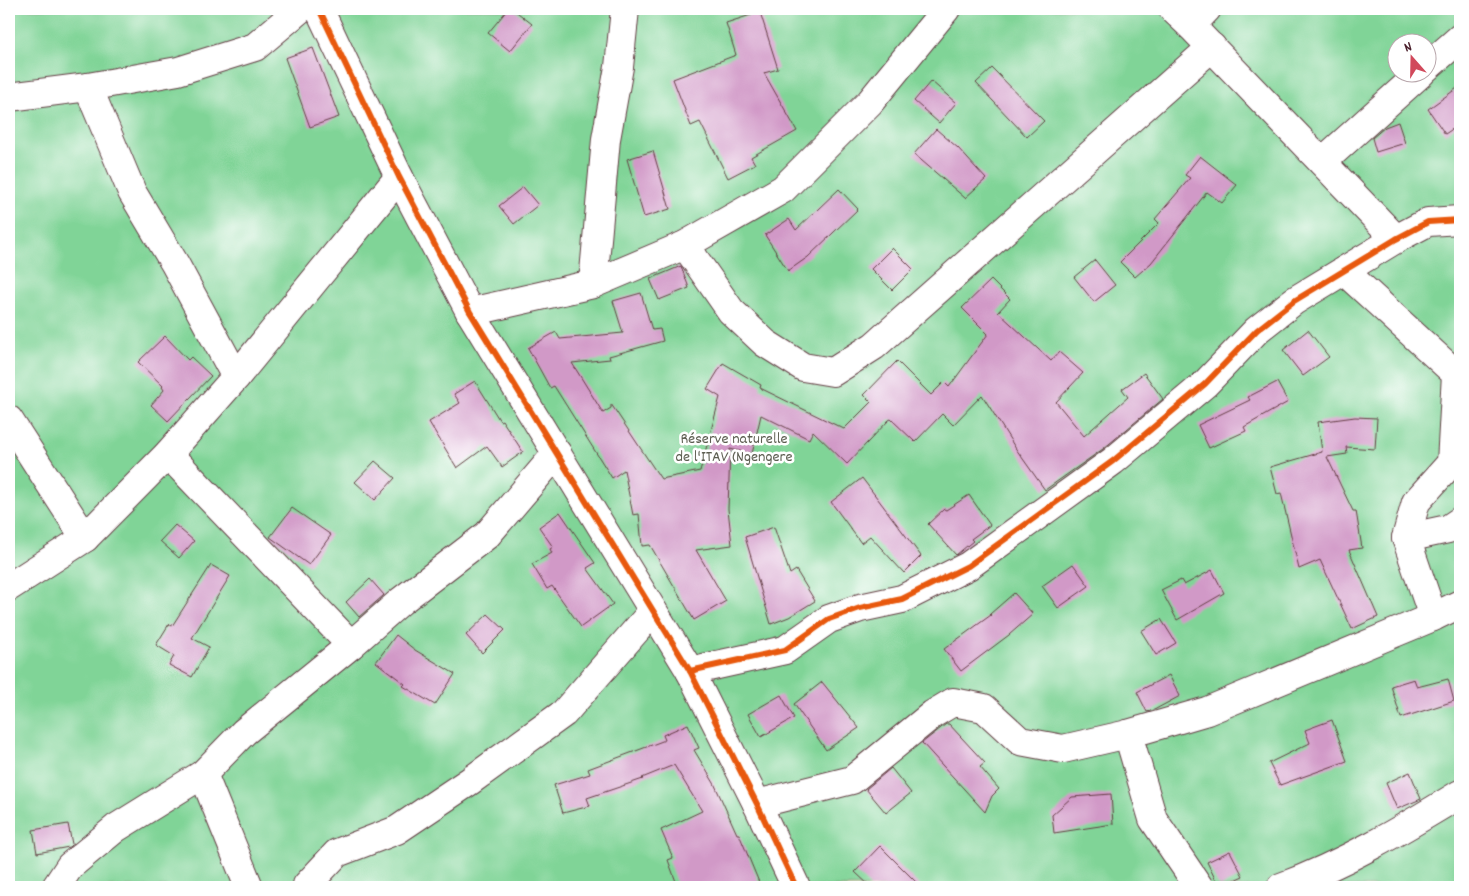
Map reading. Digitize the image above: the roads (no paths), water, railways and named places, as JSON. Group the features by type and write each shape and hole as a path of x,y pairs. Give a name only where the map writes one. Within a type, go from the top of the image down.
{"street":[{"path":"9,97 88,87 178,71 255,47 300,9"},
{"path":"319,9 399,177 470,312 690,671 757,804 796,887"},
{"path":"593,284 606,139 619,67 624,9"},
{"path":"470,312 593,284 685,245 783,189 870,102 946,9"},
{"path":"1190,14 1212,47 1396,239"},
{"path":"1436,59 1460,38"},
{"path":"685,245 731,311 764,343 803,367 833,372 874,346 1212,47"},
{"path":"1322,162 1411,82"},
{"path":"88,87 132,192 175,264 236,377"},
{"path":"9,587 85,538 168,454 236,377 399,177"},
{"path":"690,671 785,650 829,619 860,608 902,599 968,566 1113,461 1205,384 1257,330 1294,302 1396,239 1428,222 1460,220"},
{"path":"1344,271 1456,374 1451,463 1416,502 1406,538 1433,617"},
{"path":"9,420 85,538"},
{"path":"56,887 70,866 116,828 203,774 244,732 351,645 401,601 488,535 557,453"},
{"path":"168,454 351,645"},
{"path":"1406,538 1448,529 1460,521"},
{"path":"757,804 852,780 933,714 953,702 984,708 1020,741 1063,749 1128,734 1207,711 1460,604"},
{"path":"306,887 337,853 397,830 470,781 564,713 653,611"},
{"path":"1128,734 1153,819 1199,887"},
{"path":"203,774 250,887"},
{"path":"1280,887 1303,879 1396,833 1460,794"}],"park label":[{"name":"Réserve naturelle de l'ITAV (Ngengere","path":"734,448"}]}
